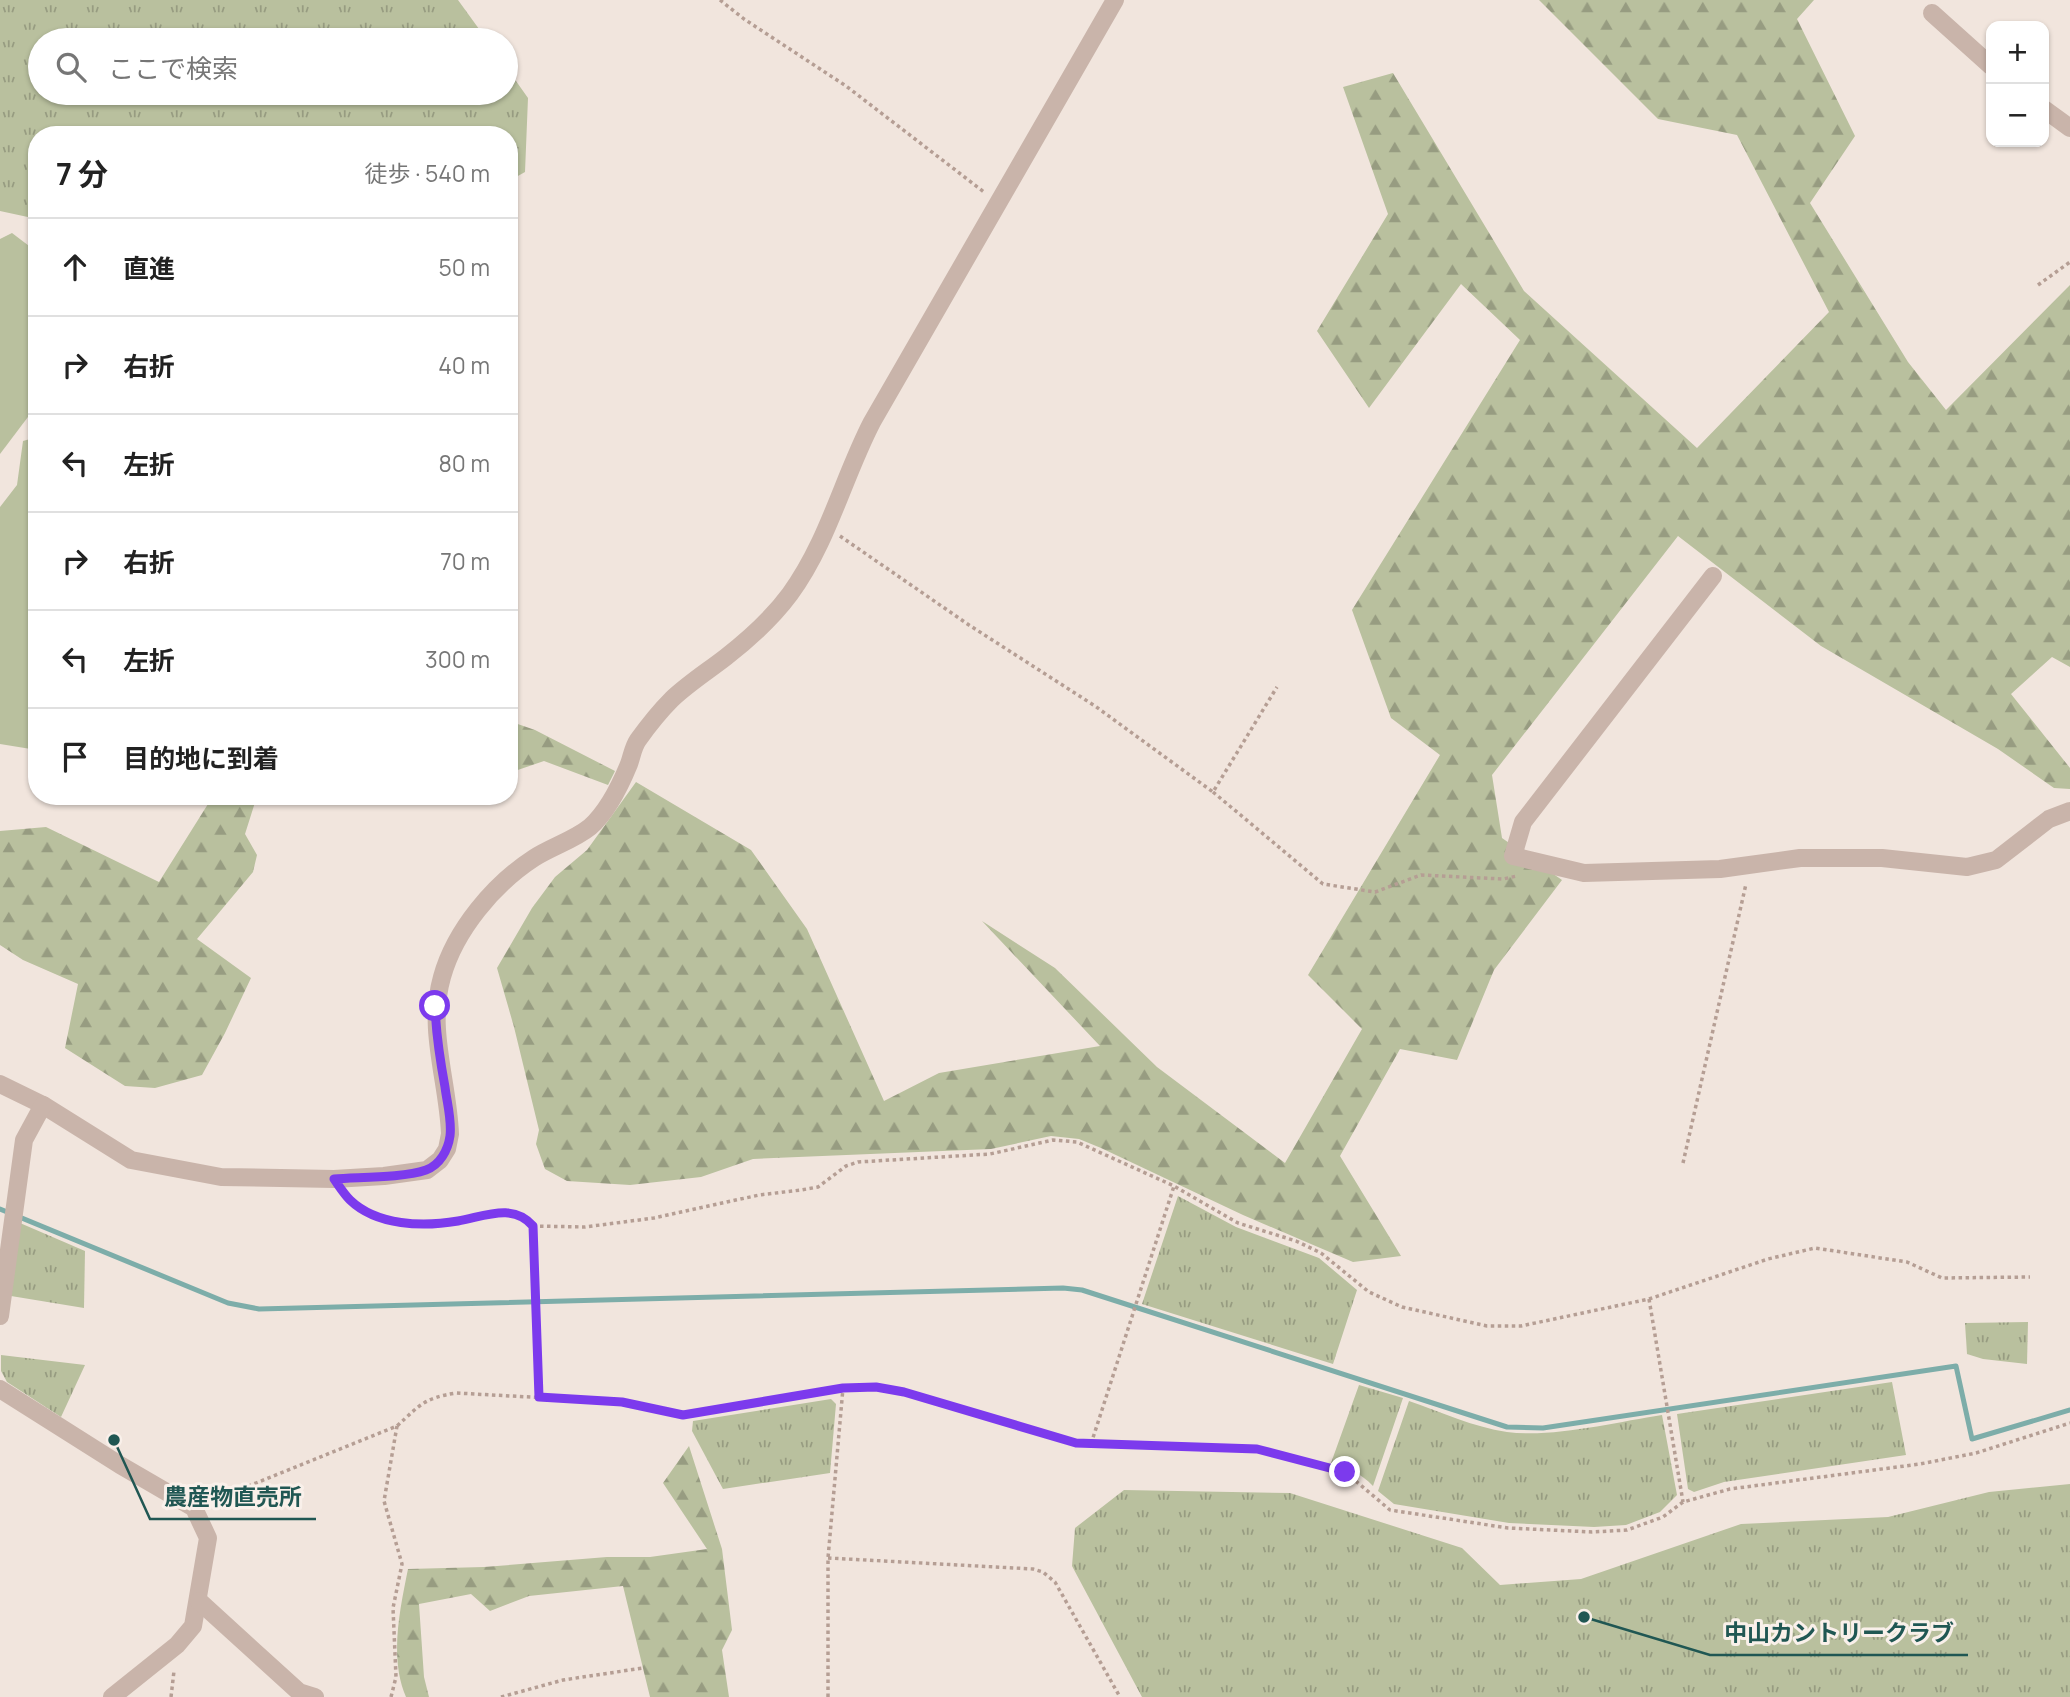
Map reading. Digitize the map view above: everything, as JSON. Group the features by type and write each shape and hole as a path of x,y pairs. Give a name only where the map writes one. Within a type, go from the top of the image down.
{"street":[{"path":"0,1084 43,1105 131,1160 222,1177 283,1180 384,1176 428,1170 440,1160 447,1149 450,1134 436,1035 435,1006 442,975 459,937 486,901 510,876 534,858 590,827 610,802 636,743 671,700 765,622 790,593 827,528 853,459 872,422 1115,0"},
{"path":"1933,13 1986,61"},
{"path":"2049,113 2070,128"},
{"path":"1713,576 1523,822 1513,856 1584,873 1720,869 1800,858 1882,858 1967,867 1996,860 2049,819 2070,811"},
{"path":"0,1316 24,1140 43,1105"},
{"path":"0,1389 194,1508 208,1538 194,1626 177,1645 112,1697"},
{"path":"199,1601 299,1692 315,1697"}],"path":[{"path":"720,0 744,19 846,86 997,202"},
{"path":"2038,285 2070,262"},
{"path":"827,528 969,625 1095,706 1213,792 1323,884 1375,892 1421,875 1503,879 1526,874"},
{"path":"1213,792 1277,687"},
{"path":"1683,1163 1750,865"},
{"path":"533,1226 585,1227 654,1218 759,1195 818,1186 846,1166 858,1162 990,1154 1053,1140 1077,1142 1099,1150 1174,1186 1238,1223 1296,1241 1321,1253 1368,1292 1402,1307 1488,1326 1521,1326 1648,1298 1768,1259 1815,1248 1908,1262 1942,1278 2030,1277"},
{"path":"334,1179 348,1199 377,1217 420,1225 458,1221 494,1212 517,1214 526,1218 533,1226 539,1397"},
{"path":"1091,1444 1174,1186"},
{"path":"1648,1298 1683,1502"},
{"path":"194,1508 397,1426 419,1406 434,1397 456,1393 622,1402 683,1415 843,1388 876,1387 904,1392 1076,1443 1257,1449 1345,1472 1390,1510 1508,1528 1592,1532 1627,1530 1663,1517 1683,1502 1730,1489 1920,1464 1976,1453 2070,1423"},
{"path":"828,1697 828,1558 843,1388"},
{"path":"391,1697 396,1677 393,1608 402,1564 384,1501 397,1426"},
{"path":"828,1558 1033,1569 1043,1572 1055,1582 1120,1697"},
{"path":"501,1697 563,1680 643,1668"}],"green space":[{"path":"0,0 458,0 478,28 28,28 28,105 518,105 518,84 528,98 525,172 518,176 518,126 28,126 28,217 0,211"},
{"path":"1539,0 1814,0 1797,19 1855,136 1810,203 1908,362 1946,410 2070,285 2070,667 2052,657 2011,694 2070,768 2070,789 2054,788 1998,749 1821,646 1678,536 1492,775 1502,838 1562,880 1494,970 1457,1060 1400,1049 1340,1156 1401,1256 1353,1262 1243,1215 1101,1148 1079,1139 1051,1136 991,1149 753,1159 701,1177 630,1185 567,1181 545,1169 536,1144 539,1130 497,968 532,908 555,877 587,850 636,782 751,850 807,929 884,1101 939,1073 1100,1046 982,921 1055,968 1157,1067 1285,1163 1362,1029 1308,975 1440,755 1391,718 1352,610 1520,340 1461,284 1369,408 1317,331 1388,214 1343,87 1393,73 1524,291 1697,448 1829,312 1737,135 1658,119"},
{"path":"12,233 28,245 28,417 0,454 0,239"},
{"path":"28,440 28,749 0,744 0,507 17,485 23,441"},
{"path":"518,724 615,771 608,785 544,761 518,770"},
{"path":"207,805 254,805 245,834 257,855 253,872 197,939 251,978 202,1075 155,1088 125,1086 65,1048 78,984 23,960 0,945 0,831 46,827 159,882"},
{"path":"1178,1196 1236,1227 1319,1258 1357,1290 1333,1364 1142,1304"},
{"path":"20,1223 85,1251 84,1308 11,1296"},
{"path":"2028,1322 2027,1364 1983,1359 1967,1354 1965,1323"},
{"path":"1,1355 85,1365 61,1417 7,1382 1,1371"},
{"path":"1892,1382 1906,1455 1724,1482 1694,1492 1688,1489 1677,1414"},
{"path":"1359,1385 1403,1398 1373,1486 1353,1471 1331,1463"},
{"path":"831,1399 836,1404 830,1473 723,1489 692,1431 693,1421"},
{"path":"1409,1401 1482,1427 1525,1433 1564,1431 1662,1415 1677,1495 1660,1512 1626,1525 1594,1527 1509,1523 1394,1504 1378,1491"},
{"path":"689,1446 722,1549 732,1630 722,1650 729,1697 650,1697 623,1586 529,1596 490,1611 471,1594 419,1604 424,1677 429,1697 406,1697 397,1650 399,1617 408,1569 484,1567 607,1557 650,1557 707,1549 663,1483"},
{"path":"2070,1484 2070,1697 1142,1697 1072,1566 1075,1528 1124,1490 1290,1493 1462,1548 1500,1585 1581,1579 1741,1524 1888,1517 1989,1492"}],"waterway":[{"path":"0,1209 228,1303 259,1309 1063,1288 1082,1290 1507,1427 1543,1428 1956,1366 1972,1439 2070,1410"}],"place":[{"name":"農産物直売所","path":"114,1440"},
{"name":"中山カントリークラブ","path":"1584,1617"}],"route":[{"path":"435,1006 436,1035 449,1116 447,1149 440,1160 428,1170 334,1179 348,1199 377,1217 420,1225 458,1221 494,1212 517,1214 526,1218 533,1226 539,1397 622,1402 683,1415 843,1388 876,1387 904,1392 1076,1443 1257,1449 1345,1472"}]}
